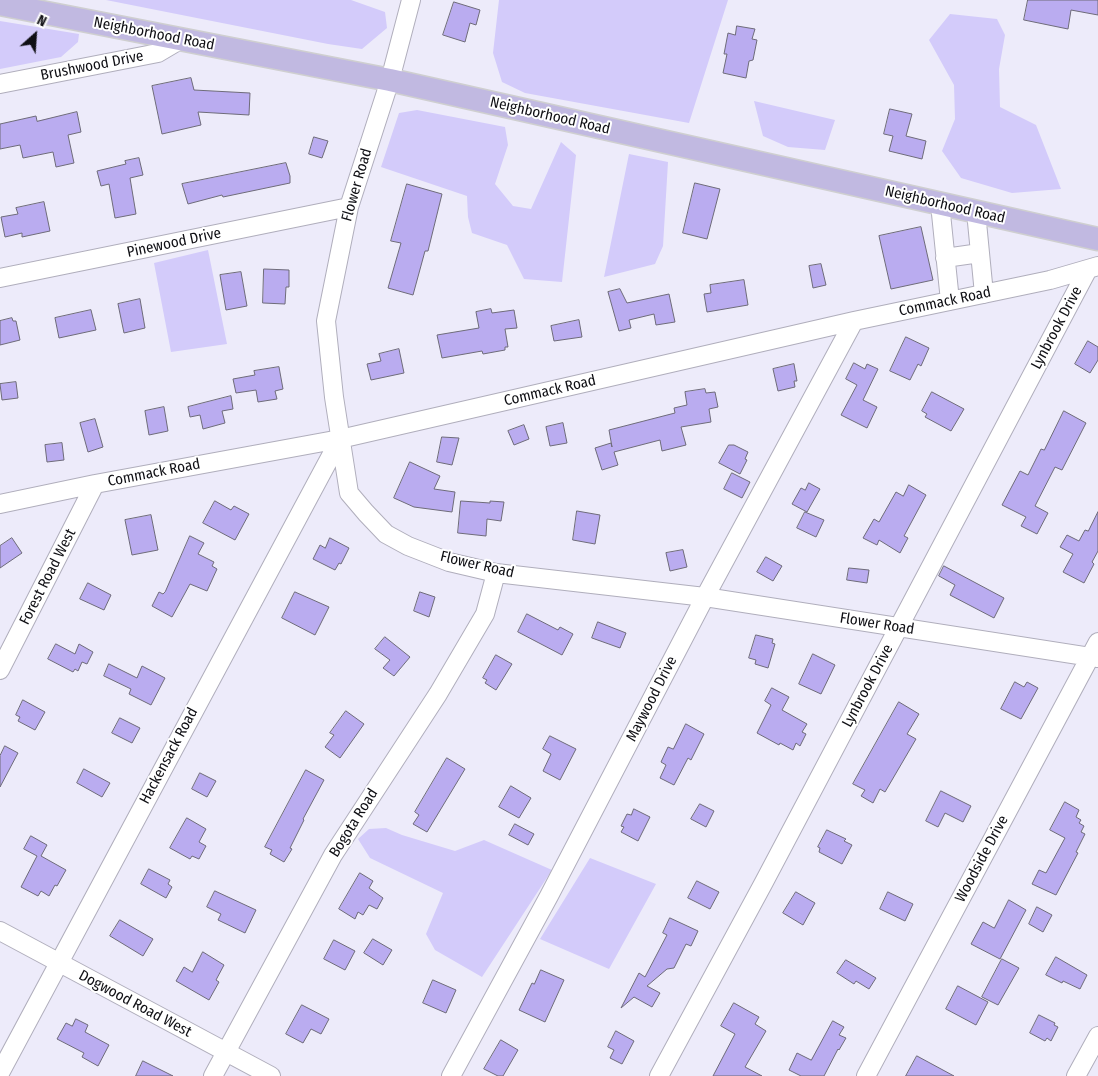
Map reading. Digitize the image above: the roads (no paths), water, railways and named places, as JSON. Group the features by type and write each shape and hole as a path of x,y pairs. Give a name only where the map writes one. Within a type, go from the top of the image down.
{"main road":[{"name":"Neighborhood Road","path":"0,4 390,80 1098,239"}],"street":[{"name":"Flower Road","path":"411,0 390,80 349,207 326,321 340,439 349,493 386,534 408,546 449,562 496,572 705,597 899,628 1095,652"},
{"name":"Brushwood Drive","path":"0,84 158,53 180,40"},
{"path":"940,204 944,258 950,301"},
{"name":"Pinewood Drive","path":"0,278 349,207"},
{"path":"976,212 984,294"},
{"path":"944,258 980,253"},
{"name":"Commack Road","path":"0,504 95,484 340,439 854,321 1050,280 1093,267"},
{"name":"Lynbrook Drive","path":"659,1076 1093,267"},
{"name":"Maywood Drive","path":"451,1076 549,896 705,597 854,321"},
{"name":"Hackensack Road","path":"0,1073 340,439"},
{"name":"Forest Road West","path":"0,670 95,484"},
{"name":"Bogota Road","path":"213,1076 333,855 467,647 485,614 496,572"},
{"name":"Woodside Drive","path":"866,1076 1095,652"},
{"name":"Dogwood Road West","path":"0,931 271,1076"},
{"path":"1076,1076 1098,1036"}]}
